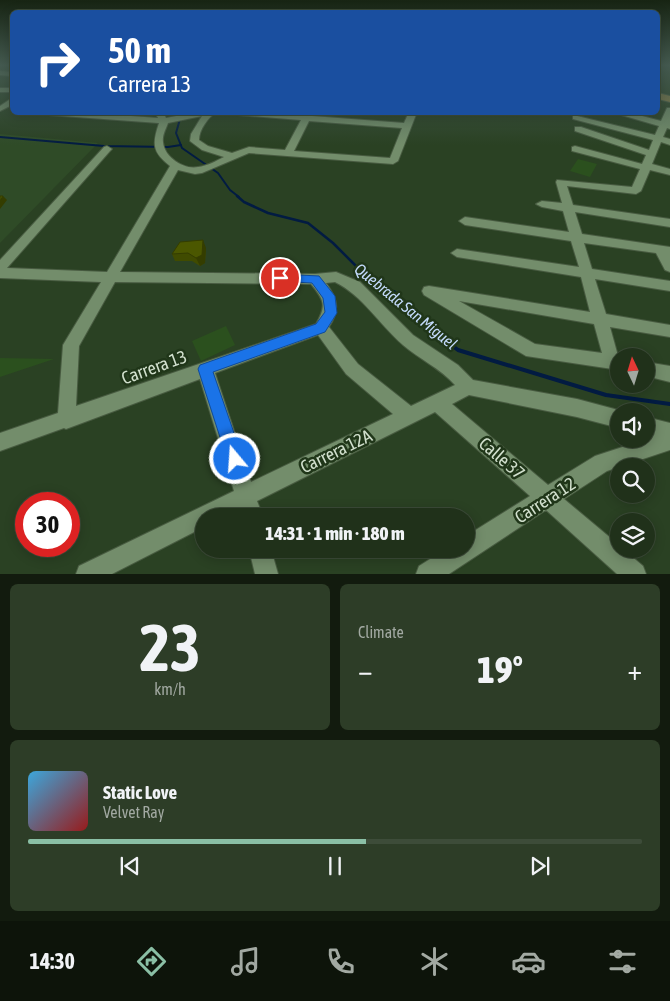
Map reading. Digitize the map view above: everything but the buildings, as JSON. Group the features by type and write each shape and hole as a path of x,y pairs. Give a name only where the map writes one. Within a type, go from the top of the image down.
{"street":[{"path":"610,348 576,236 562,182 636,191 653,154 656,138 666,126 669,112"},
{"path":"107,115 164,118 190,115"},
{"path":"207,115 195,134 195,142 205,148 232,156"},
{"path":"266,115 408,126"},
{"path":"374,122 378,115"},
{"path":"164,118 159,146 176,165 199,171 249,150 290,148 393,161 412,115"},
{"path":"626,115 666,126"},
{"path":"576,117 670,142"},
{"path":"290,148 308,118"},
{"path":"578,129 653,154"},
{"path":"0,272 107,149"},
{"path":"576,149 670,172"},
{"path":"66,420 71,345 176,165"},
{"path":"542,204 670,223"},
{"path":"665,250 670,267"},
{"path":"456,253 670,286"},
{"path":"0,272 112,277 315,279 336,277 355,286 408,340 452,370 468,386 610,417"},
{"path":"315,279 329,296 331,305 331,313 321,328 352,369 409,416"},
{"path":"610,362 532,351 429,290 670,331"},
{"name":"Carrera 13","path":"0,442 321,328"},
{"path":"205,369 250,508"},
{"path":"655,371 670,374"},
{"name":"Carrera 12A","path":"220,508 468,386"},
{"name":"Calle 37","path":"437,402 635,574"},
{"path":"655,428 670,432"},
{"name":"Carrera 12","path":"427,574 602,463 670,441"},
{"name":"Carrera 12A","path":"87,574 195,520"},
{"path":"263,558 267,574"}],"lane":[{"path":"465,221 665,250"}],"shaded area":[{"path":"0,134 98,143 0,243"},
{"path":"578,159 597,164 590,177 570,171"},
{"path":"226,326 235,345 201,361 192,341"},
{"path":"0,358 54,359 0,377"}],"waterway":[{"name":"Quebrada San Miguel","path":"181,115 176,133 181,145"},
{"path":"0,137 104,146 168,147 181,145"},
{"name":"Quebrada San Miguel","path":"181,145 182,148 218,173 230,190 239,197"},
{"name":"Quebrada San Miguel","path":"237,196 244,202 268,213 308,223 333,243 357,267 395,293"},
{"name":"Quebrada San Miguel","path":"395,293 427,327 458,350 606,395 670,404"}],"route":[{"path":"235,459 205,369 321,328 331,313 329,296 315,279 280,278"}]}
